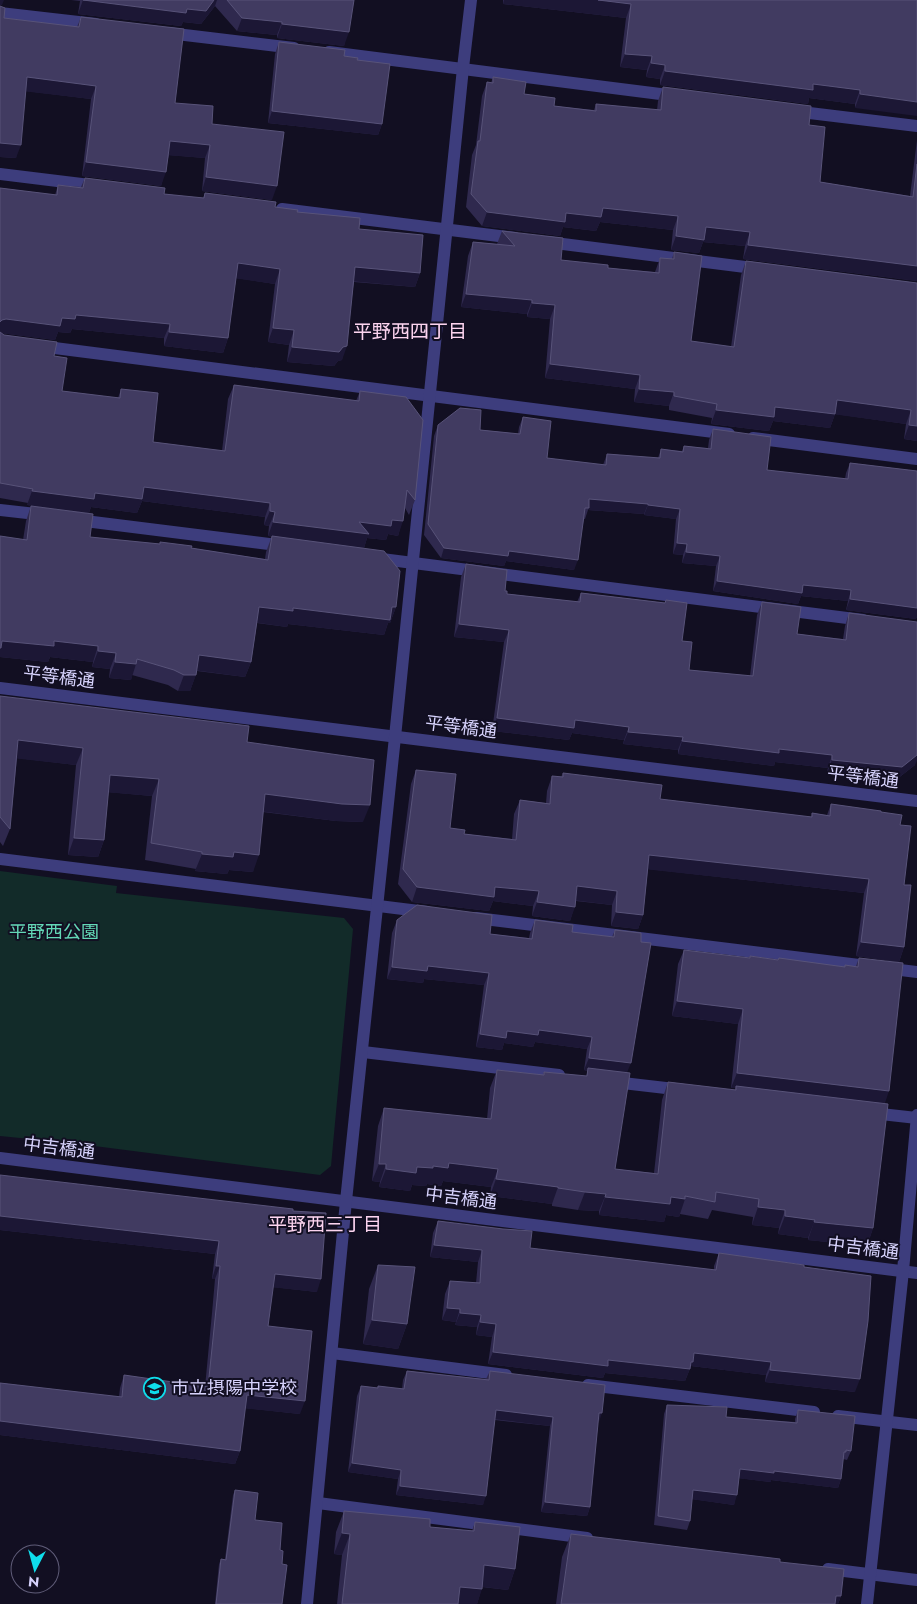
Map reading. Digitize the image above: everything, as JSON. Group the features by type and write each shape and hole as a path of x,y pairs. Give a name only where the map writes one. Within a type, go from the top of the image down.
{"street":[{"path":"307,1604 346,1202 471,0"},
{"path":"0,13 108,26"},
{"path":"158,32 690,97"},
{"path":"779,109 917,126"},
{"path":"0,174 109,187"},
{"path":"268,207 770,270"},
{"path":"29,345 917,459"},
{"path":"0,510 295,548"},
{"path":"364,556 878,622"},
{"name":"平等橋通","path":"0,688 917,801"},
{"path":"0,859 437,913"},
{"path":"466,917 917,972"},
{"path":"363,1052 575,1077"},
{"path":"605,1081 692,1091"},
{"path":"858,1111 917,1117 867,1604"},
{"name":"中吉橋通","path":"0,1158 917,1273"},
{"path":"332,1353 520,1376"},
{"path":"580,1384 917,1425"},
{"path":"318,1503 604,1540"},
{"path":"811,1567 917,1580"}],"green space":[{"name":"平野西公園","path":"0,871 117,886 116,893 344,918 353,929 331,1166 320,1175 71,1143 0,1136"}],"building":[{"path":"83,0 214,0 206,11 187,9 186,13"},
{"path":"227,0 354,0 349,32 242,18"},
{"path":"598,0 917,0 917,102 860,94 860,90 813,84 813,90 665,71 665,65 651,63 652,56 625,54 631,4"},
{"path":"0,6 5,8 4,18 79,27 81,17 184,29 175,103 213,106 212,124 284,132 277,186 206,177 210,145 170,141 166,172 86,162 96,86 27,77 21,145 0,143"},
{"path":"279,42 345,50 344,56 358,58 357,60 390,64 382,124 272,111"},
{"path":"493,77 526,82 524,94 555,98 554,106 596,111 596,104 661,110 663,87 811,106 809,125 825,127 820,182 913,197 917,164 917,266 748,245 750,232 706,227 704,240 676,236 678,216 603,208 601,217 566,213 565,222 487,212 471,194 487,82 493,83"},
{"path":"85,178 165,188 164,194 204,198 205,193 276,202 275,207 298,210 297,212 360,218 359,229 423,235 420,273 355,267 347,346 343,347 339,352 292,347 294,330 273,328 280,269 238,263 228,338 169,332 170,324 76,315 75,319 62,318 60,326 6,319 0,322 0,188 57,195 58,185 83,188"},
{"path":"502,231 563,238 561,260 608,265 608,268 659,273 660,258 674,259 674,252 702,256 691,341 734,347 746,261 917,283 917,426 909,425 911,410 837,400 835,414 775,407 774,417 716,410 717,404 674,396 674,392 639,389 640,375 550,364 555,305 532,303 532,300 466,294 473,242 515,246"},
{"path":"0,332 4,335 57,342 54,356 67,358 62,391 120,398 121,389 158,393 153,442 225,451 234,385 359,401 360,391 406,397 423,420 415,500 407,490 403,521 392,520 391,526 359,522 369,534 273,522 275,512 270,511 270,503 144,487 142,499 95,493 94,499 32,491 33,489 0,483"},
{"path":"460,408 481,410 480,430 520,434 523,417 551,421 547,458 606,465 607,454 660,458 661,449 683,452 684,446 711,449 713,429 771,437 767,470 848,479 850,463 917,471 917,608 850,599 851,590 803,585 802,593 717,581 720,556 686,552 687,544 677,543 680,509 648,504 589,499 589,508 585,508 578,560 509,551 508,556 444,548 428,524 438,425"},
{"path":"31,506 93,514 90,537 192,546 191,548 268,560 272,536 384,551 400,571 396,607 392,607 390,620 293,608 293,611 259,607 251,662 199,655 196,675 184,675 174,670 137,659 136,664 115,662 116,653 98,651 98,646 54,641 54,646 2,641 0,648 0,536 27,540"},
{"path":"466,564 507,570 505,591 507,591 507,594 580,602 581,593 665,603 666,600 687,603 682,641 692,642 689,670 753,676 762,602 801,607 797,634 846,640 849,613 917,622 917,755 902,767 832,760 832,755 779,749 779,753 682,741 683,737 628,732 629,727 575,720 574,728 497,718 509,630 459,624"},
{"path":"0,696 249,726 247,742 374,760 370,805 342,804 265,794 259,855 234,852 233,857 202,854 202,852 151,843 159,779 110,775 104,840 74,838 83,748 18,740 10,829 0,817"},
{"path":"416,770 456,774 450,828 465,830 464,834 516,840 520,800 550,804 552,776 563,777 563,773 662,785 660,799 812,817 812,813 830,816 831,804 902,815 900,825 911,826 904,885 911,885 904,947 861,942 869,879 649,855 643,915 616,912 617,891 577,886 575,907 537,902 539,891 495,887 494,897 417,887 403,869"},
{"path":"417,905 492,915 490,934 532,939 535,920 573,925 572,932 614,937 615,930 641,933 641,942 651,943 631,1063 589,1058 592,1037 539,1030 538,1035 507,1031 506,1038 480,1034 489,973 428,966 427,971 392,967 397,920"},
{"path":"684,950 750,958 750,956 778,960 779,958 845,967 845,965 858,967 859,958 903,963 889,1091 737,1073 743,1009 677,1001"},
{"path":"588,1068 630,1073 615,1169 658,1174 668,1082 736,1090 736,1086 888,1104 873,1228 814,1222 815,1220 785,1216 785,1210 758,1207 759,1199 716,1192 715,1202 685,1196 685,1199 671,1197 670,1204 605,1197 606,1194 496,1179 498,1169 449,1163 448,1168 433,1166 433,1168 417,1167 416,1173 386,1169 386,1164 379,1164 384,1108 491,1119 497,1070 544,1075 544,1072 587,1076"},
{"path":"0,1175 293,1209 293,1211 326,1213 321,1279 275,1274 268,1326 312,1331 305,1401 247,1395 240,1451 0,1421 0,1383 122,1397 124,1375 208,1387 220,1266 216,1266 219,1241 0,1216"},
{"path":"438,1221 532,1231 530,1248 716,1270 719,1253 871,1276 868,1321 860,1379 770,1370 771,1362 694,1353 690,1369 608,1360 608,1366 493,1352 496,1324 480,1322 481,1315 460,1313 460,1309 447,1308 450,1281 480,1283 482,1250 434,1245"},
{"path":"378,1265 415,1267 407,1324 372,1320"},
{"path":"407,1371 489,1380 490,1371 605,1385 602,1413 599,1413 590,1507 545,1502 553,1417 496,1410 486,1496 400,1486 401,1470 352,1463 361,1386 404,1389"},
{"path":"667,1405 727,1407 726,1417 797,1423 798,1410 855,1416 851,1451 846,1450 844,1452 841,1479 740,1469 737,1495 693,1490 690,1521 658,1516"},
{"path":"235,1490 258,1493 255,1520 282,1523 280,1550 283,1551 282,1564 287,1565 282,1604 216,1604 221,1559 226,1560"},
{"path":"344,1511 430,1519 430,1527 474,1531 475,1522 520,1527 515,1569 484,1565 482,1589 460,1587 458,1604 342,1604 350,1534 342,1533"},
{"path":"571,1534 780,1559 780,1562 844,1569 841,1596 836,1596 835,1604 561,1604"}],"place":[{"name":"市立摂陽中学校","path":"155,1388"}],"district":[{"name":"平野西四丁目","path":"410,331"},
{"name":"平野西三丁目","path":"325,1224"}]}
